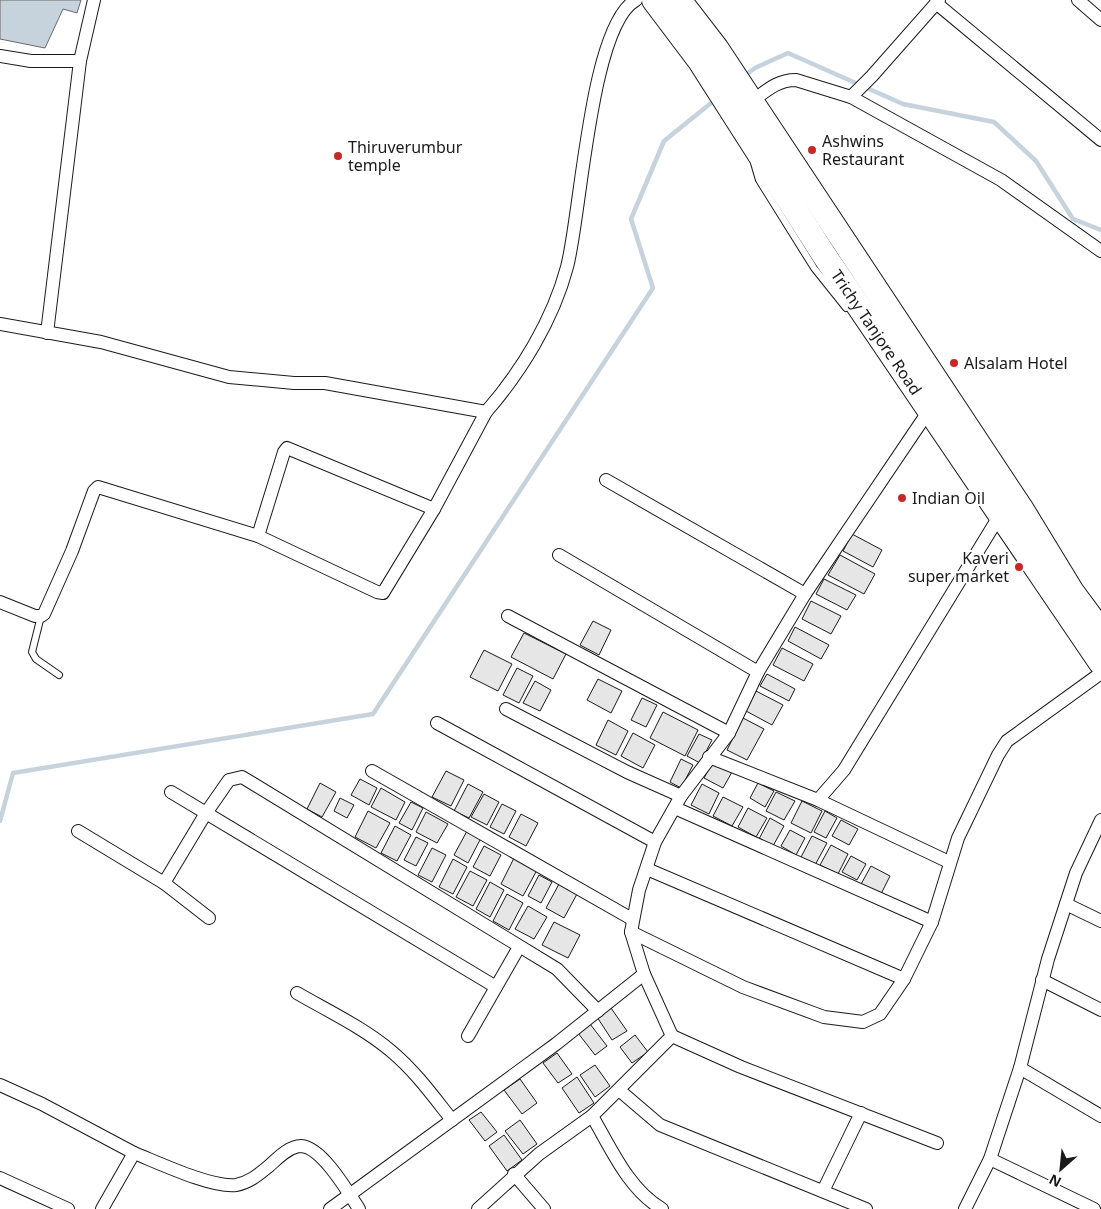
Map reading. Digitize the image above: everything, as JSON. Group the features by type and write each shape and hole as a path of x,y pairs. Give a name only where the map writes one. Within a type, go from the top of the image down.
{"highway":[{"name":"Trichy Tanjore Road","path":"654,0 708,55"},
{"name":"Trichy Tanjore Road","path":"679,0 708,55 744,111 1022,510 1072,592 1101,630"},
{"name":"Trichy Tanjore Road","path":"744,111 824,255 1101,663"}],"street":[{"path":"47,333 80,62 94,0"},
{"path":"0,602 41,616 72,551 94,491 98,487 258,536 377,592 383,593 434,508 486,412 504,392 544,326 567,268 585,143 604,60 615,23 628,4 636,0"},
{"path":"1078,0 1101,20"},
{"path":"854,94 938,2 1101,140"},
{"path":"0,56 31,61 80,62"},
{"path":"744,111 778,82 787,80 796,80 854,94 1001,180 1101,251"},
{"path":"0,324 101,342 229,377 294,383 325,383 486,412"},
{"path":"930,409 805,594 758,672 729,733 678,802 655,842 639,890 632,925 644,974 672,1036 741,1067 937,1143"},
{"path":"258,536 284,452 287,448 434,508"},
{"path":"606,480 805,594"},
{"path":"818,800 844,770 1000,515"},
{"path":"559,555 758,672"},
{"path":"508,616 729,733"},
{"path":"372,771 632,925 743,987 824,1017 864,1022 880,1014 904,979 932,922 958,838 998,755 1007,741 1101,672"},
{"path":"506,708 627,772 678,802 932,922"},
{"path":"437,724 655,842"},
{"path":"709,758 818,800 950,862"},
{"path":"164,883 206,813 229,780 235,777 249,780 557,969 598,1010"},
{"path":"171,792 496,987"},
{"path":"964,1209 990,1158 1020,1068 1042,980 1076,873 1101,820"},
{"path":"78,831 164,883 209,918"},
{"path":"647,869 904,979"},
{"path":"1066,904 1101,921"},
{"path":"468,1036 520,947"},
{"path":"330,1209 452,1120 644,974"},
{"path":"1042,980 1101,1010"},
{"path":"297,993 377,1040 392,1052 412,1071 452,1120"},
{"path":"478,1209 514,1174 592,1116 672,1036"},
{"path":"1020,1068 1101,1116"},
{"path":"0,1085 42,1104 134,1154 224,1185 236,1185 250,1181 292,1148 301,1146 311,1149 321,1156 359,1209"},
{"path":"619,1090 660,1125 866,1209"},
{"path":"823,1191 861,1113"},
{"path":"592,1116 630,1180 653,1204 662,1209"},
{"path":"102,1209 134,1154"},
{"path":"990,1158 1094,1209"},
{"path":"514,1174 544,1209"},
{"path":"0,1178 68,1209"}],"lane":[{"path":"744,111 759,180 814,268 850,312"},
{"path":"868,335 907,376"},
{"path":"41,616 32,652 36,659 59,675"}],"shaded area":[{"path":"0,0 81,0 77,13 63,9 45,48 0,39"}],"building":[{"path":"852,534 882,550 873,567 843,551"},
{"path":"840,555 875,574 864,594 828,575"},
{"path":"824,579 856,595 847,610 816,594"},
{"path":"811,601 841,616 831,634 802,619"},
{"path":"593,621 611,630 599,655 580,645"},
{"path":"795,627 829,645 821,659 788,641"},
{"path":"524,633 566,654 553,679 511,657"},
{"path":"782,648 813,664 804,681 773,665"},
{"path":"484,650 512,664 498,691 470,677"},
{"path":"517,668 533,676 519,703 503,695"},
{"path":"767,674 795,689 789,701 760,686"},
{"path":"598,679 622,691 611,713 587,700"},
{"path":"535,681 551,690 540,711 523,703"},
{"path":"756,691 783,705 772,725 746,711"},
{"path":"642,698 657,705 646,727 631,720"},
{"path":"663,712 698,730 685,756 650,738"},
{"path":"743,718 764,729 747,760 727,750"},
{"path":"608,720 628,731 616,755 596,745"},
{"path":"633,733 655,745 643,768 621,756"},
{"path":"699,734 712,740 700,763 687,756"},
{"path":"681,759 693,765 681,788 670,782"},
{"path":"713,762 732,772 723,788 704,778"},
{"path":"446,771 464,780 451,806 432,797"},
{"path":"360,779 377,788 369,805 351,795"},
{"path":"320,783 336,792 322,817 307,809"},
{"path":"758,783 774,791 765,807 750,798"},
{"path":"468,784 483,792 469,818 454,811"},
{"path":"702,784 719,793 709,814 691,805"},
{"path":"381,788 405,802 396,820 371,807"},
{"path":"776,792 795,801 784,820 766,811"},
{"path":"484,794 499,802 487,825 471,817"},
{"path":"723,797 743,807 732,826 713,816"},
{"path":"340,798 354,805 347,818 334,811"},
{"path":"802,801 822,811 811,833 791,823"},
{"path":"411,802 423,808 412,830 399,823"},
{"path":"502,804 516,811 504,834 490,827"},
{"path":"748,808 767,818 756,837 738,827"},
{"path":"368,811 390,823 376,848 355,837"},
{"path":"825,811 837,818 826,838 814,832"},
{"path":"426,812 448,824 437,843 416,832"},
{"path":"521,814 538,823 526,846 509,837"},
{"path":"770,818 784,826 773,846 759,839"},
{"path":"841,820 858,829 849,845 832,836"},
{"path":"395,826 411,835 397,861 381,853"},
{"path":"790,830 805,838 796,855 781,846"},
{"path":"467,831 481,838 468,863 454,855"},
{"path":"812,836 827,843 815,865 801,857"},
{"path":"416,837 428,843 416,866 404,860"},
{"path":"831,845 848,854 838,874 820,865"},
{"path":"484,846 501,855 490,876 473,867"},
{"path":"432,848 446,855 432,882 418,875"},
{"path":"851,856 866,864 857,880 842,872"},
{"path":"514,858 537,870 523,896 501,884"},
{"path":"453,859 467,867 453,894 439,887"},
{"path":"871,866 890,876 880,896 860,886"},
{"path":"470,871 487,880 473,906 456,897"},
{"path":"539,875 552,882 541,903 528,896"},
{"path":"490,882 504,890 490,917 476,909"},
{"path":"559,884 577,894 564,918 546,908"},
{"path":"507,894 523,903 509,930 493,921"},
{"path":"528,906 547,917 534,939 515,929"},
{"path":"554,922 580,935 568,958 542,945"},
{"path":"611,1008 627,1031 612,1040 597,1017"},
{"path":"590,1024 607,1046 595,1055 578,1033"},
{"path":"635,1035 648,1052 632,1063 620,1047"},
{"path":"557,1053 572,1074 558,1083 543,1063"},
{"path":"595,1065 610,1086 595,1097 580,1075"},
{"path":"577,1077 594,1103 579,1113 562,1088"},
{"path":"520,1079 537,1103 522,1114 504,1090"},
{"path":"481,1112 497,1132 485,1141 469,1120"},
{"path":"520,1120 537,1144 523,1154 505,1131"},
{"path":"504,1135 522,1160 507,1171 489,1146"}],"waterway":[{"path":"743,77 755,68 788,53 903,104 994,122 1036,161 1073,219 1101,230"},
{"path":"0,821 13,773 373,714 653,288 631,219 664,141 716,99"}],"place":[{"name":"Ashwins Restaurant","path":"812,150"},
{"name":"Thiruverumbur temple","path":"338,156"},
{"name":"Alsalam Hotel","path":"954,363"},
{"name":"Indian Oil","path":"902,498"},
{"name":"Kaveri super market","path":"1019,567"}]}
